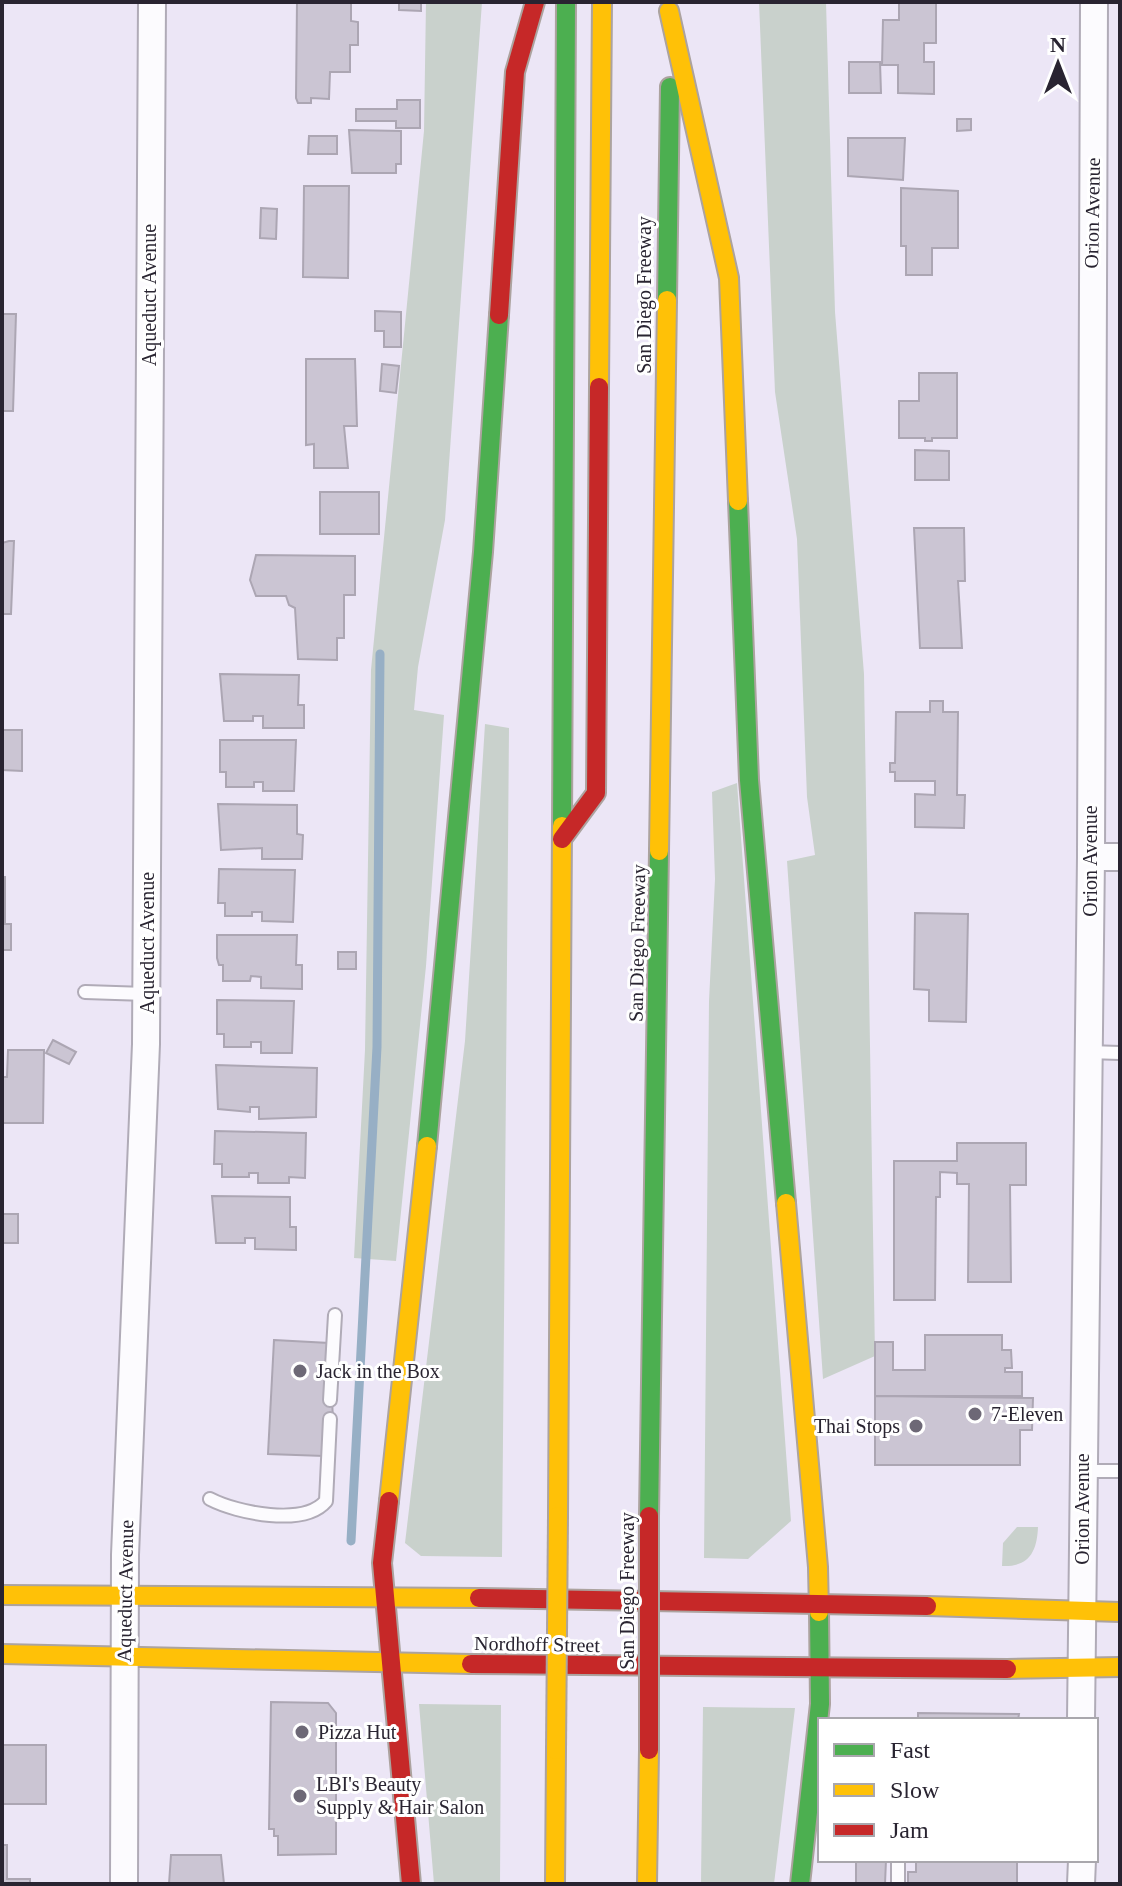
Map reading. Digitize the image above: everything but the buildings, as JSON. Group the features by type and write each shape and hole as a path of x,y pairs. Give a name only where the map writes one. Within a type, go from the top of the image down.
{"main road":[{"path":"411,1884 396,1700 382,1597 382,1563 436,1063 461,764 483,552 515,72 535,2"},
{"path":"555,1884 566,2"},
{"path":"562,839 596,793 602,2"},
{"path":"669,7 729,278 749,780 819,1601 821,1670 800,1884"},
{"name":"San Diego Freeway","path":"647,1884 669,7"},
{"path":"646,659 663,681"},
{"path":"2,1595 819,1601 1120,1612"},
{"name":"Nordhoff Street","path":"2,1654 124,1655 389,1665 821,1670 1120,1667"}],"street":[{"name":"Aqueduct Avenue","path":"124,1884 124,1596 146,994 152,2"},
{"name":"Orion Avenue","path":"1081,1718 1091,857 1094,2"},
{"path":"1091,857 1120,857"},
{"path":"1081,1884 1082,1862"}],"lane":[{"path":"85,992 146,994"},
{"path":"1088,1052 1120,1053"},
{"path":"330,1400 335,1315"},
{"path":"210,1499 229,1509 267,1514 308,1515 318,1510 326,1501 330,1419"},
{"path":"1082,1471 1120,1471"},
{"path":"898,1862 898,1884"}],"shaded area":[{"path":"426,2 482,2 445,520 418,667 414,710 444,715 426,966 396,1261 354,1258 365,1050 371,670 424,131"},
{"path":"759,2 826,2 835,312 864,674 875,1356 823,1379 787,861 815,855 807,797 797,539 775,392"},
{"path":"485,724 509,728 502,1557 421,1556 405,1543 465,1041"},
{"path":"737,783 791,1521 748,1559 704,1558 709,1001 715,879 712,792"},
{"path":"1017,1527 1038,1527 1036,1544 1025,1561 1002,1566 1003,1543"},
{"path":"419,1704 501,1705 500,1884 434,1884"},
{"path":"703,1707 795,1708 774,1884 701,1884"}],"waterway":[{"path":"351,1541 377,1047 380,654"}],"traffic: fast":[{"path":"562,826 566,2"},
{"path":"667,300 670,87"},
{"path":"427,1146 483,552 499,315"},
{"path":"738,501 749,780 786,1203"},
{"path":"649,1516 659,851"},
{"path":"818,1718 819,1612"},
{"path":"800,1884 818,1722"}],"traffic: slow":[{"path":"599,387 602,2"},
{"path":"669,11 729,278 738,501"},
{"path":"659,851 667,300"},
{"path":"558,1516 562,826"},
{"path":"389,1501 427,1146"},
{"path":"786,1203 818,1567 819,1612"},
{"path":"556,1750 558,1516"},
{"path":"2,1595 479,1598"},
{"path":"927,1606 1120,1612"},
{"path":"2,1654 471,1664"},
{"path":"1007,1669 1120,1667"},
{"path":"555,1884 556,1750"},
{"path":"647,1884 649,1750"}],"traffic: jam":[{"path":"499,315 515,72 535,2"},
{"path":"562,839 596,793 599,387"},
{"path":"389,1501 382,1563 411,1884"},
{"path":"649,1516 649,1750"},
{"path":"479,1598 927,1606"},
{"path":"471,1664 1007,1669"}],"place":[{"name":"Jack in the Box","path":"300,1371"},
{"name":"7-Eleven","path":"975,1414"},
{"name":"Thai Stops","path":"916,1426"},
{"name":"Pizza Hut","path":"302,1732"},
{"name":"LBI's Beauty Supply & Hair Salon","path":"300,1796"}]}
